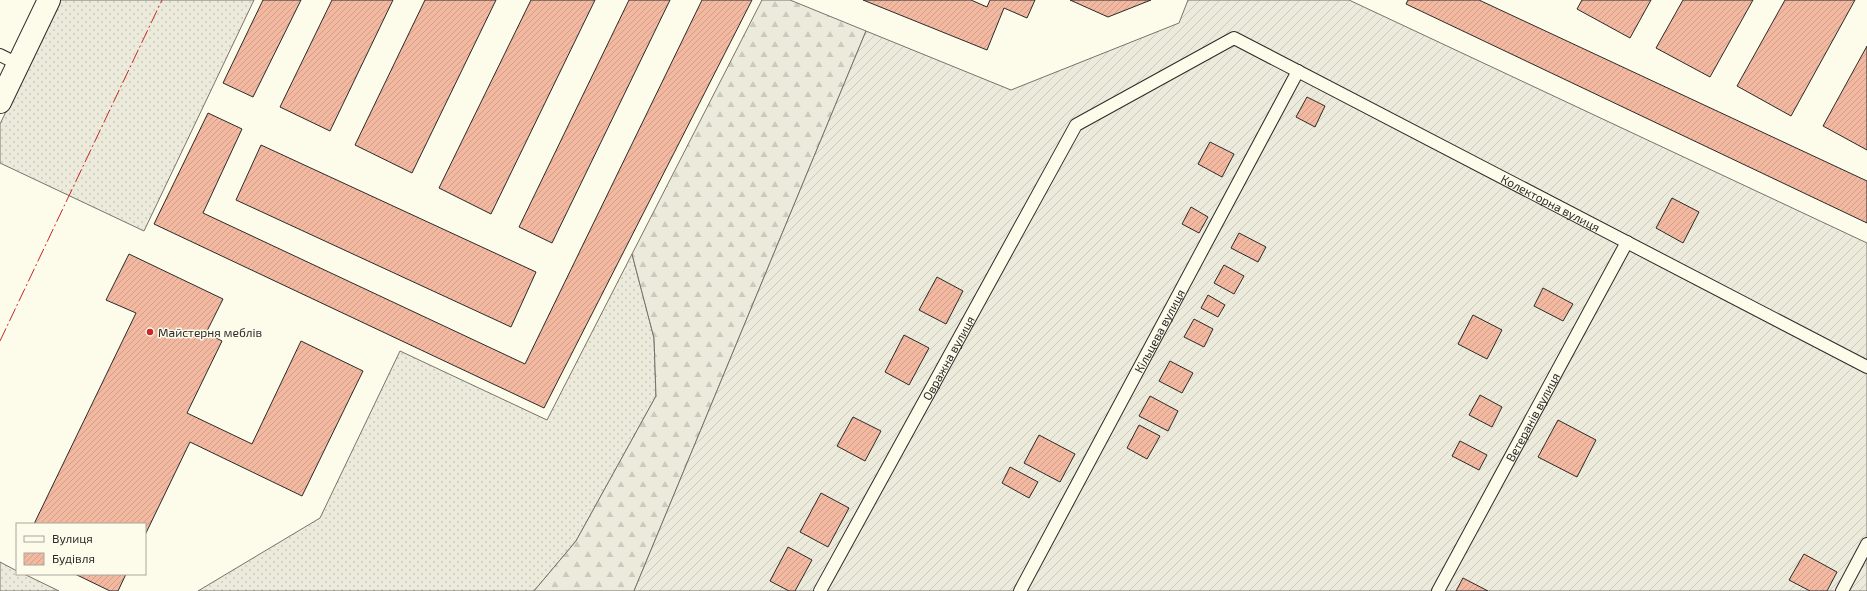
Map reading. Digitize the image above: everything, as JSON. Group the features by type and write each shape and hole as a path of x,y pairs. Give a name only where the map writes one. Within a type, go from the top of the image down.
{"street":[{"path":"0,102 9,59 49,0"}],"lane":[{"name":"Колекторна вулиця","path":"1076,125 1234,38 1867,367"},
{"name":"Кільцева вулиця","path":"1020,591 1298,71"},
{"name":"Овражна вулиця","path":"820,591 1076,125"},
{"name":"Ветеранів вулиця","path":"1438,591 1627,242"},
{"path":"1842,591 1867,544"}],"green space":[{"path":"60,0 254,0 144,231 0,163 0,124"},
{"path":"762,0 790,0 866,31 634,591 534,591 576,541 656,396 654,338 632,254"},
{"path":"1188,0 1349,0 1867,243 1867,591 634,591 866,31 1011,90 1179,23"},
{"path":"632,254 654,338 656,396 576,541 534,591 198,591 320,518 400,351 547,420"},
{"path":"0,562 16,570 16,575 26,575 59,591 0,591"}],"building":[{"path":"263,0 301,0 253,97 223,83"},
{"path":"332,0 393,0 330,131 280,107"},
{"path":"425,0 496,0 412,173 355,145"},
{"path":"531,0 595,0 491,214 439,188"},
{"path":"629,0 670,0 552,243 519,227"},
{"path":"702,0 752,0 544,408 154,224 208,113 242,129 203,213 525,364"},
{"path":"863,0 971,0 987,7 990,0 1035,0 1027,18 1004,8 987,50"},
{"path":"1070,0 1151,0 1108,17"},
{"path":"1408,0 1479,0 1867,181 1867,223 1406,4"},
{"path":"1582,0 1651,0 1630,38 1577,9"},
{"path":"1683,0 1753,0 1710,77 1656,48"},
{"path":"1785,0 1855,0 1791,116 1737,86"},
{"path":"1867,46 1867,150 1823,126"},
{"path":"1307,97 1325,106 1315,127 1296,117"},
{"path":"1210,142 1234,154 1222,177 1198,164"},
{"path":"261,145 536,272 511,327 236,200"},
{"path":"1672,198 1699,212 1683,243 1656,228"},
{"path":"1191,207 1208,217 1199,233 1182,224"},
{"path":"1239,233 1266,247 1258,262 1231,248"},
{"path":"129,254 223,299 206,333 222,341 187,413 252,444 301,341 363,371 302,496 190,442 146,533 146,523 34,523 136,313 106,300"},
{"path":"1224,265 1244,276 1234,294 1214,283"},
{"path":"937,277 963,291 946,324 919,310"},
{"path":"1543,288 1573,304 1563,321 1534,306"},
{"path":"1208,295 1225,305 1218,317 1201,308"},
{"path":"1473,315 1502,330 1487,359 1458,344"},
{"path":"1194,319 1213,329 1204,347 1184,337"},
{"path":"904,335 929,348 909,385 885,372"},
{"path":"1170,361 1193,373 1182,393 1159,381"},
{"path":"1480,395 1502,407 1492,427 1469,415"},
{"path":"1150,396 1178,411 1168,431 1139,416"},
{"path":"853,417 881,431 865,461 837,446"},
{"path":"1558,420 1596,440 1577,477 1538,457"},
{"path":"1139,425 1160,436 1147,459 1127,448"},
{"path":"1039,435 1075,454 1060,482 1024,463"},
{"path":"1460,441 1487,455 1479,470 1452,456"},
{"path":"1010,467 1038,482 1029,498 1002,483"},
{"path":"821,493 849,508 828,547 800,532"},
{"path":"788,547 812,560 795,591 789,591 770,581"},
{"path":"1804,554 1837,572 1827,591 1810,591 1789,580"},
{"path":"77,575 126,575 118,591 110,591"},
{"path":"1463,578 1488,591 1456,591"}],"power":[{"path":"0,341 162,0"}],"place":[{"name":"Майстерня меблів","path":"150,332"}]}
